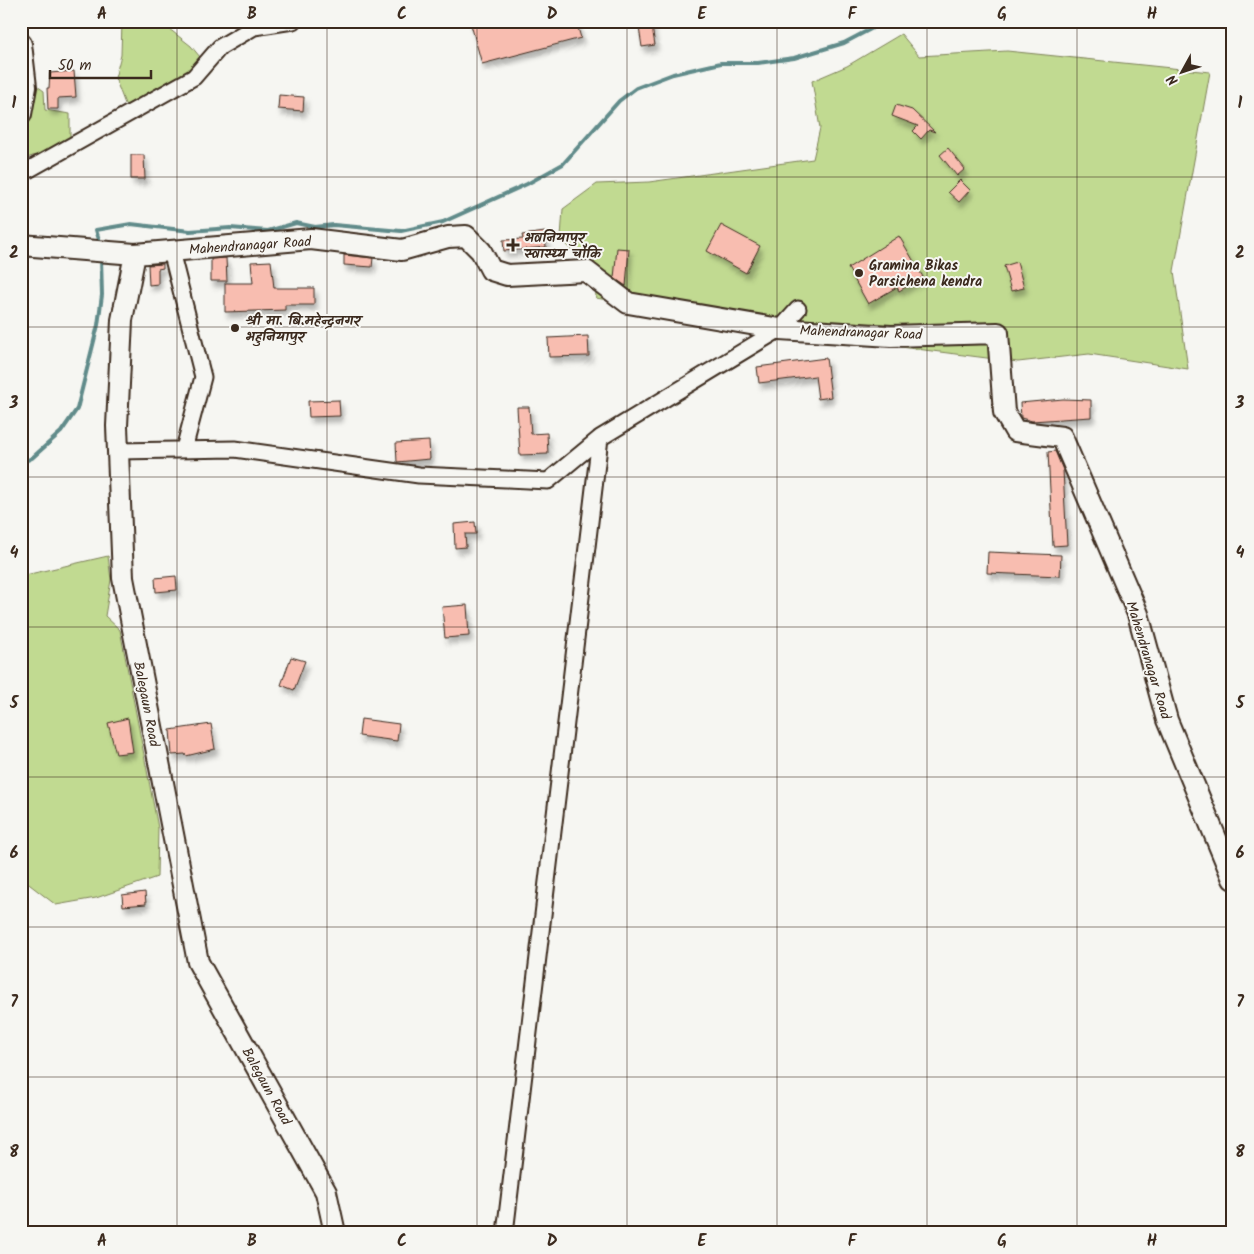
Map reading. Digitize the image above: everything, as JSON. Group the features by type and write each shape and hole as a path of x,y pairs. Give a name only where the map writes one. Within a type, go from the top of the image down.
{"street":[{"path":"21,174 194,77 220,47 254,27 293,21"},
{"path":"21,44 26,87 21,114"},
{"name":"Mahendranagar Road","path":"135,254 311,239 402,250 448,237 466,236 480,251 491,270 508,275 586,270 628,303 780,329 891,336 998,333 1004,412 1015,431 1062,437 1138,614 1167,720 1233,880"},
{"path":"21,245 135,254"},
{"path":"171,251 203,377 184,449"},
{"name":"Balegaun Road","path":"135,254 122,320 117,426 123,578 198,962 326,1192 335,1233"},
{"path":"118,451 236,449 418,475 548,482 600,438 780,329 798,308"},
{"path":"505,1233 600,438"}],"green space":[{"path":"122,21 172,21 168,28 191,46 200,57 196,65 180,79 159,93 130,108 125,104 115,78 121,55"},
{"path":"901,34 919,56 1007,51 1210,72 1174,271 1188,369 1089,354 1018,362 815,336 596,298 594,257 571,250 561,237 563,209 597,184 649,182 813,159 820,128 812,81 847,66"},
{"path":"29,86 37,86 44,91 45,110 70,114 70,138 64,145 27,158 24,142"},
{"path":"108,556 111,580 105,616 120,630 158,828 157,877 96,898 56,905 21,878 21,576"}],"building":[{"path":"470,21 576,21 581,38 482,64"},
{"path":"638,21 651,21 655,45 642,47"},
{"path":"74,71 76,97 58,98 58,109 48,109 47,88 49,88 50,73"},
{"path":"279,95 304,97 303,111 278,109"},
{"path":"896,105 912,110 935,132 929,130 921,139 913,131 918,126 892,116"},
{"path":"948,148 965,169 957,176 940,155"},
{"path":"131,155 144,155 145,179 131,179"},
{"path":"960,180 970,190 959,202 948,192"},
{"path":"721,225 760,246 746,273 707,251"},
{"path":"545,232 546,247 504,251 503,240 523,239 522,235"},
{"path":"899,236 923,277 899,291 897,287 868,304 848,268"},
{"path":"617,248 629,249 626,286 614,278"},
{"path":"344,255 373,258 372,267 344,265"},
{"path":"226,258 227,281 211,281 211,259"},
{"path":"271,261 274,288 314,288 314,305 285,305 285,310 225,312 225,283 253,283 251,262"},
{"path":"1017,262 1024,288 1011,291 1004,266"},
{"path":"163,264 163,268 158,269 158,284 149,285 148,265"},
{"path":"588,336 589,356 549,357 548,338"},
{"path":"826,358 831,397 818,399 815,376 759,383 757,367"},
{"path":"1063,399 1091,400 1091,417 1032,421 1021,418 1020,403"},
{"path":"339,400 340,416 309,417 308,401"},
{"path":"517,407 529,407 531,434 547,433 548,454 520,455"},
{"path":"429,441 430,459 397,462 396,443"},
{"path":"1055,451 1063,470 1067,545 1053,546 1048,452"},
{"path":"475,522 476,534 465,534 466,547 455,548 454,524"},
{"path":"988,552 1061,555 1060,576 987,573"},
{"path":"176,576 177,590 156,592 155,578"},
{"path":"467,605 469,636 445,638 442,607"},
{"path":"291,657 305,661 294,690 281,685"},
{"path":"128,718 133,752 116,754 108,723"},
{"path":"361,719 399,724 397,741 359,736"},
{"path":"211,724 215,749 186,756 185,754 172,755 170,730"},
{"path":"145,892 146,904 123,906 122,895"}],"waterway":[{"path":"101,246 96,230 131,224 190,231 230,228 268,231 296,223 315,227 334,225 401,231 443,222 527,184 563,164 619,101 636,88 673,74 721,63 758,63 794,58 844,43 886,21"},
{"path":"1224,21 1233,23"},
{"path":"21,463 32,458 61,432 77,409 98,325 102,295 101,258"}],"place":[{"name":"भवनियापुर स्वास्थ्य चाैकि","path":"513,245"},
{"name":"Gramina Bikas Parsichena kendra","path":"859,273"},
{"name":"श्री मा. बि.महेन्द्रनगर भहुनियापुर","path":"235,328"}]}
